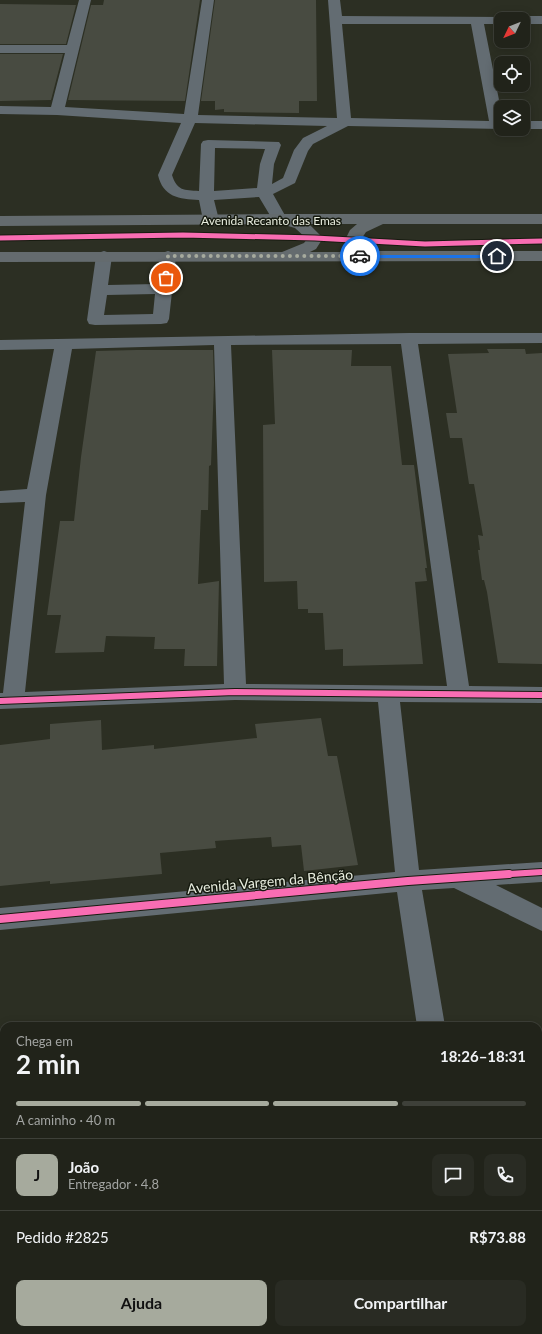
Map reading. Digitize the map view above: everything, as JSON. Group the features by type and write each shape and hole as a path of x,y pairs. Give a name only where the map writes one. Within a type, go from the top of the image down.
{"main road":[{"path":"279,219 301,225 315,238 310,246 287,255"},
{"name":"Avenida Recanto das Emas","path":"0,221 542,219"},
{"path":"378,220 360,228 355,234 354,240 358,247 378,257"},
{"path":"0,257 287,255 378,257 542,256"}],"street":[{"path":"56,111 85,0"},
{"path":"208,0 190,119 165,175 167,185 177,192 206,196 264,191 290,180 301,150 308,141 344,123"},
{"path":"334,0 344,123"},
{"path":"335,20 494,20"},
{"path":"477,20 494,101"},
{"path":"530,20 542,20"},
{"path":"0,49 73,49"},
{"path":"0,110 56,111 190,119 494,125"},
{"path":"530,125 542,125"},
{"path":"211,220 206,196 208,144 274,145 267,164 264,191 279,219"},
{"path":"104,256 95,320 162,319 168,256"},
{"path":"99,290 165,289"},
{"path":"409,338 459,695"},
{"path":"0,345 222,340 542,338"},
{"path":"222,340 235,692"},
{"path":"64,344 36,495 7,700 235,692 542,695"},
{"path":"0,497 36,495"},
{"path":"388,693 408,881 430,1022"},
{"name":"Avenida Vargem da Bênção","path":"0,919 408,881 542,872"},
{"path":"457,877 542,920"}],"building":[{"path":"104,0 200,0 185,101 68,100 91,5 103,5"},
{"path":"215,0 316,0 317,101 299,101 299,113 224,112 224,109 215,110 215,101 201,101"},
{"path":"0,4 76,5 66,44 0,44"},
{"path":"0,54 63,54 51,100 0,101"},
{"path":"487,349 525,349 526,354 542,353 542,664 498,663 487,592 484,580 482,580 478,550 480,550 478,535 483,536 474,484 469,484 462,438 450,438 446,413 457,413 448,354 489,353"},
{"path":"213,350 214,383 211,465 209,466 208,510 201,510 198,584 219,581 217,666 184,666 185,649 154,649 155,637 106,636 104,652 55,653 61,615 47,615 60,521 74,521 81,457 96,351"},
{"path":"272,350 352,350 351,366 391,366 402,465 414,465 427,568 425,568 427,581 415,582 423,664 343,666 343,649 325,650 323,613 308,613 308,609 298,609 297,581 264,582 263,425 275,424"},
{"path":"321,718 328,756 337,756 358,865 304,871 301,845 272,847 271,837 215,841 216,848 160,853 162,874 50,884 50,881 0,886 0,745 50,739 50,724 101,720 102,750 154,745 154,749 257,738 255,724"}],"cycle path":[{"path":"0,238 183,235 315,238 425,244 542,241"},
{"path":"0,701 235,692 542,695"},
{"path":"0,919 408,881 542,872"}],"way so far":[{"path":"166,278 168,256 360,256"}],"route":[{"path":"360,256 497,256"}]}
